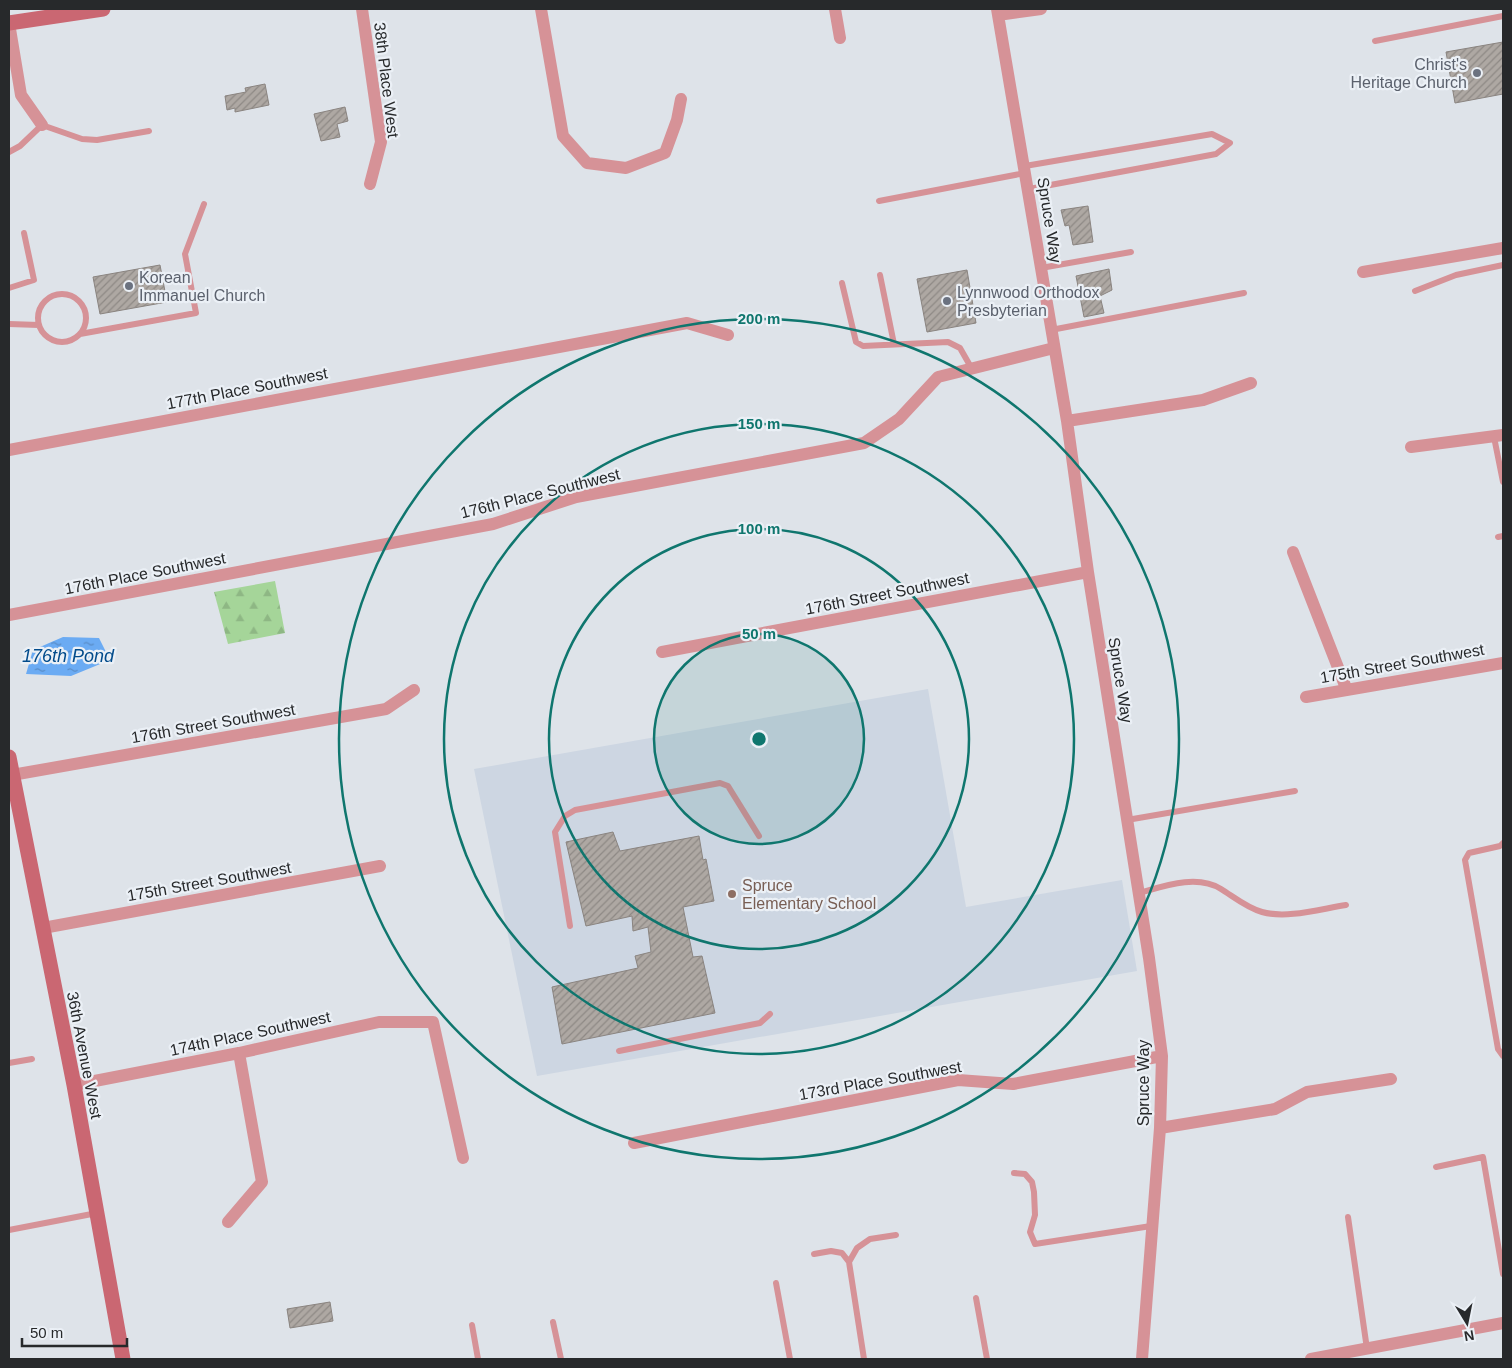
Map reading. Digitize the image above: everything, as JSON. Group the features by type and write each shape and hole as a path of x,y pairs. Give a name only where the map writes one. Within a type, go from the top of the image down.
{"main road":[{"path":"9,23 104,9"},
{"name":"36th Avenue West","path":"9,758 74,1085 123,1359"}],"street":[{"name":"38th Place West","path":"362,9 381,142 370,184"},
{"path":"541,9 563,136 587,163 626,168 665,153 677,120 681,99"},
{"path":"835,9 840,38"},
{"path":"997,12 1041,9"},
{"name":"Spruce Way","path":"997,12 1026,170 1067,421 1088,572 1139,893 1162,1056 1160,1128 1142,1359"},
{"path":"9,23 20,95 42,125"},
{"path":"1362,272 1503,248"},
{"name":"177th Place Southwest","path":"9,450 492,358 687,323 728,335"},
{"name":"176th Place Southwest","path":"9,615 494,524 576,497 864,443 899,419 938,377 1054,348"},
{"path":"1067,421 1203,400 1251,383"},
{"path":"1411,447 1499,436"},
{"path":"1293,552 1346,688"},
{"name":"176th Street Southwest","path":"662,652 1088,572"},
{"name":"175th Street Southwest","path":"1306,697 1346,688 1503,663"},
{"name":"176th Street Southwest","path":"12,775 386,709 414,690"},
{"name":"175th Street Southwest","path":"44,928 380,866"},
{"name":"174th Place Southwest","path":"74,1085 239,1053 379,1022 433,1022 464,1158"},
{"path":"228,1222 262,1182 239,1053"},
{"name":"173rd Place Southwest","path":"634,1144 958,1080 1013,1084 1162,1056"},
{"path":"1160,1128 1275,1109 1307,1092 1390,1079"},
{"path":"1311,1359 1503,1323"}],"lane":[{"path":"1375,41 1503,16"},
{"path":"9,152 20,146 42,125 82,139 97,140 149,131"},
{"path":"879,201 1212,134 1230,143 1216,154 1029,189"},
{"path":"80,334 86,321 86,313 78,299 72,295 56,294 49,297 39,309 38,325 48,338 56,341 72,340 80,334 196,313 185,254 204,204"},
{"path":"9,288 34,280 24,232"},
{"path":"1042,268 1132,252"},
{"path":"1415,290 1456,275 1503,265"},
{"path":"880,275 894,344"},
{"path":"842,283 856,342 863,346 940,341 954,344 966,355 972,369"},
{"path":"1052,330 1244,293"},
{"path":"9,324 38,325"},
{"path":"1499,436 1503,482"},
{"path":"570,926 556,832 565,816 574,810 720,783 728,786 759,836"},
{"path":"1127,820 1295,791"},
{"path":"1503,843 1500,846 1468,853 1465,860 1498,1050 1503,1056"},
{"path":"1139,893 1168,885 1197,882 1219,888 1261,912 1279,915 1346,905"},
{"path":"619,1051 760,1023 770,1014"},
{"path":"9,1063 32,1059"},
{"path":"1436,1167 1483,1157 1503,1274"},
{"path":"1014,1173 1025,1174 1032,1182 1035,1215 1030,1232 1035,1244 1151,1226"},
{"path":"9,1230 96,1213"},
{"path":"1348,1217 1367,1349"},
{"path":"849,1262 857,1248 870,1239 896,1235"},
{"path":"814,1254 831,1251 842,1253 849,1262 864,1359"},
{"path":"776,1283 790,1359"},
{"path":"976,1298 987,1359"},
{"path":"553,1322 561,1359"},
{"path":"472,1325 478,1359"}],"shaded area":[{"name":"Spruce Elementary School","path":"928,689 966,907 1122,880 1137,971 537,1076 474,769"}],"green space":[{"path":"275,581 285,633 228,644 214,592"}],"water":[{"name":"176th Pond","path":"63,637 99,638 110,660 71,676 26,674 33,650"}],"building":[{"name":"Christ's Heritage Church","path":"1503,42 1503,94 1455,103 1446,52"},
{"path":"265,84 269,105 235,112 235,108 227,110 225,96 246,92 245,88"},
{"path":"345,107 348,121 337,124 340,137 321,141 314,114"},
{"path":"1088,206 1093,242 1073,245 1069,225 1065,226 1061,210"},
{"name":"Korean Immanuel Church","path":"160,265 167,302 100,314 93,277"},
{"path":"1109,269 1112,290 1100,296 1104,313 1084,317 1076,276"},
{"name":"Lynnwood Orthodox Presbyterian","path":"967,270 976,323 927,332 917,279"},
{"name":"Spruce Elementary School","path":"613,832 620,851 699,836 703,860 706,859 714,901 683,907 693,957 702,956 715,1013 562,1044 552,987 638,968 635,956 651,952 648,927 633,931 632,916 586,926 566,842"},
{"path":"330,1302 333,1321 290,1328 287,1309"}],"place":[{"name":"Christ's Heritage Church","path":"1477,73"},
{"name":"Korean Immanuel Church","path":"129,286"},
{"name":"Lynnwood Orthodox Presbyterian","path":"947,301"},
{"name":"Spruce Elementary School","path":"732,894"}]}
